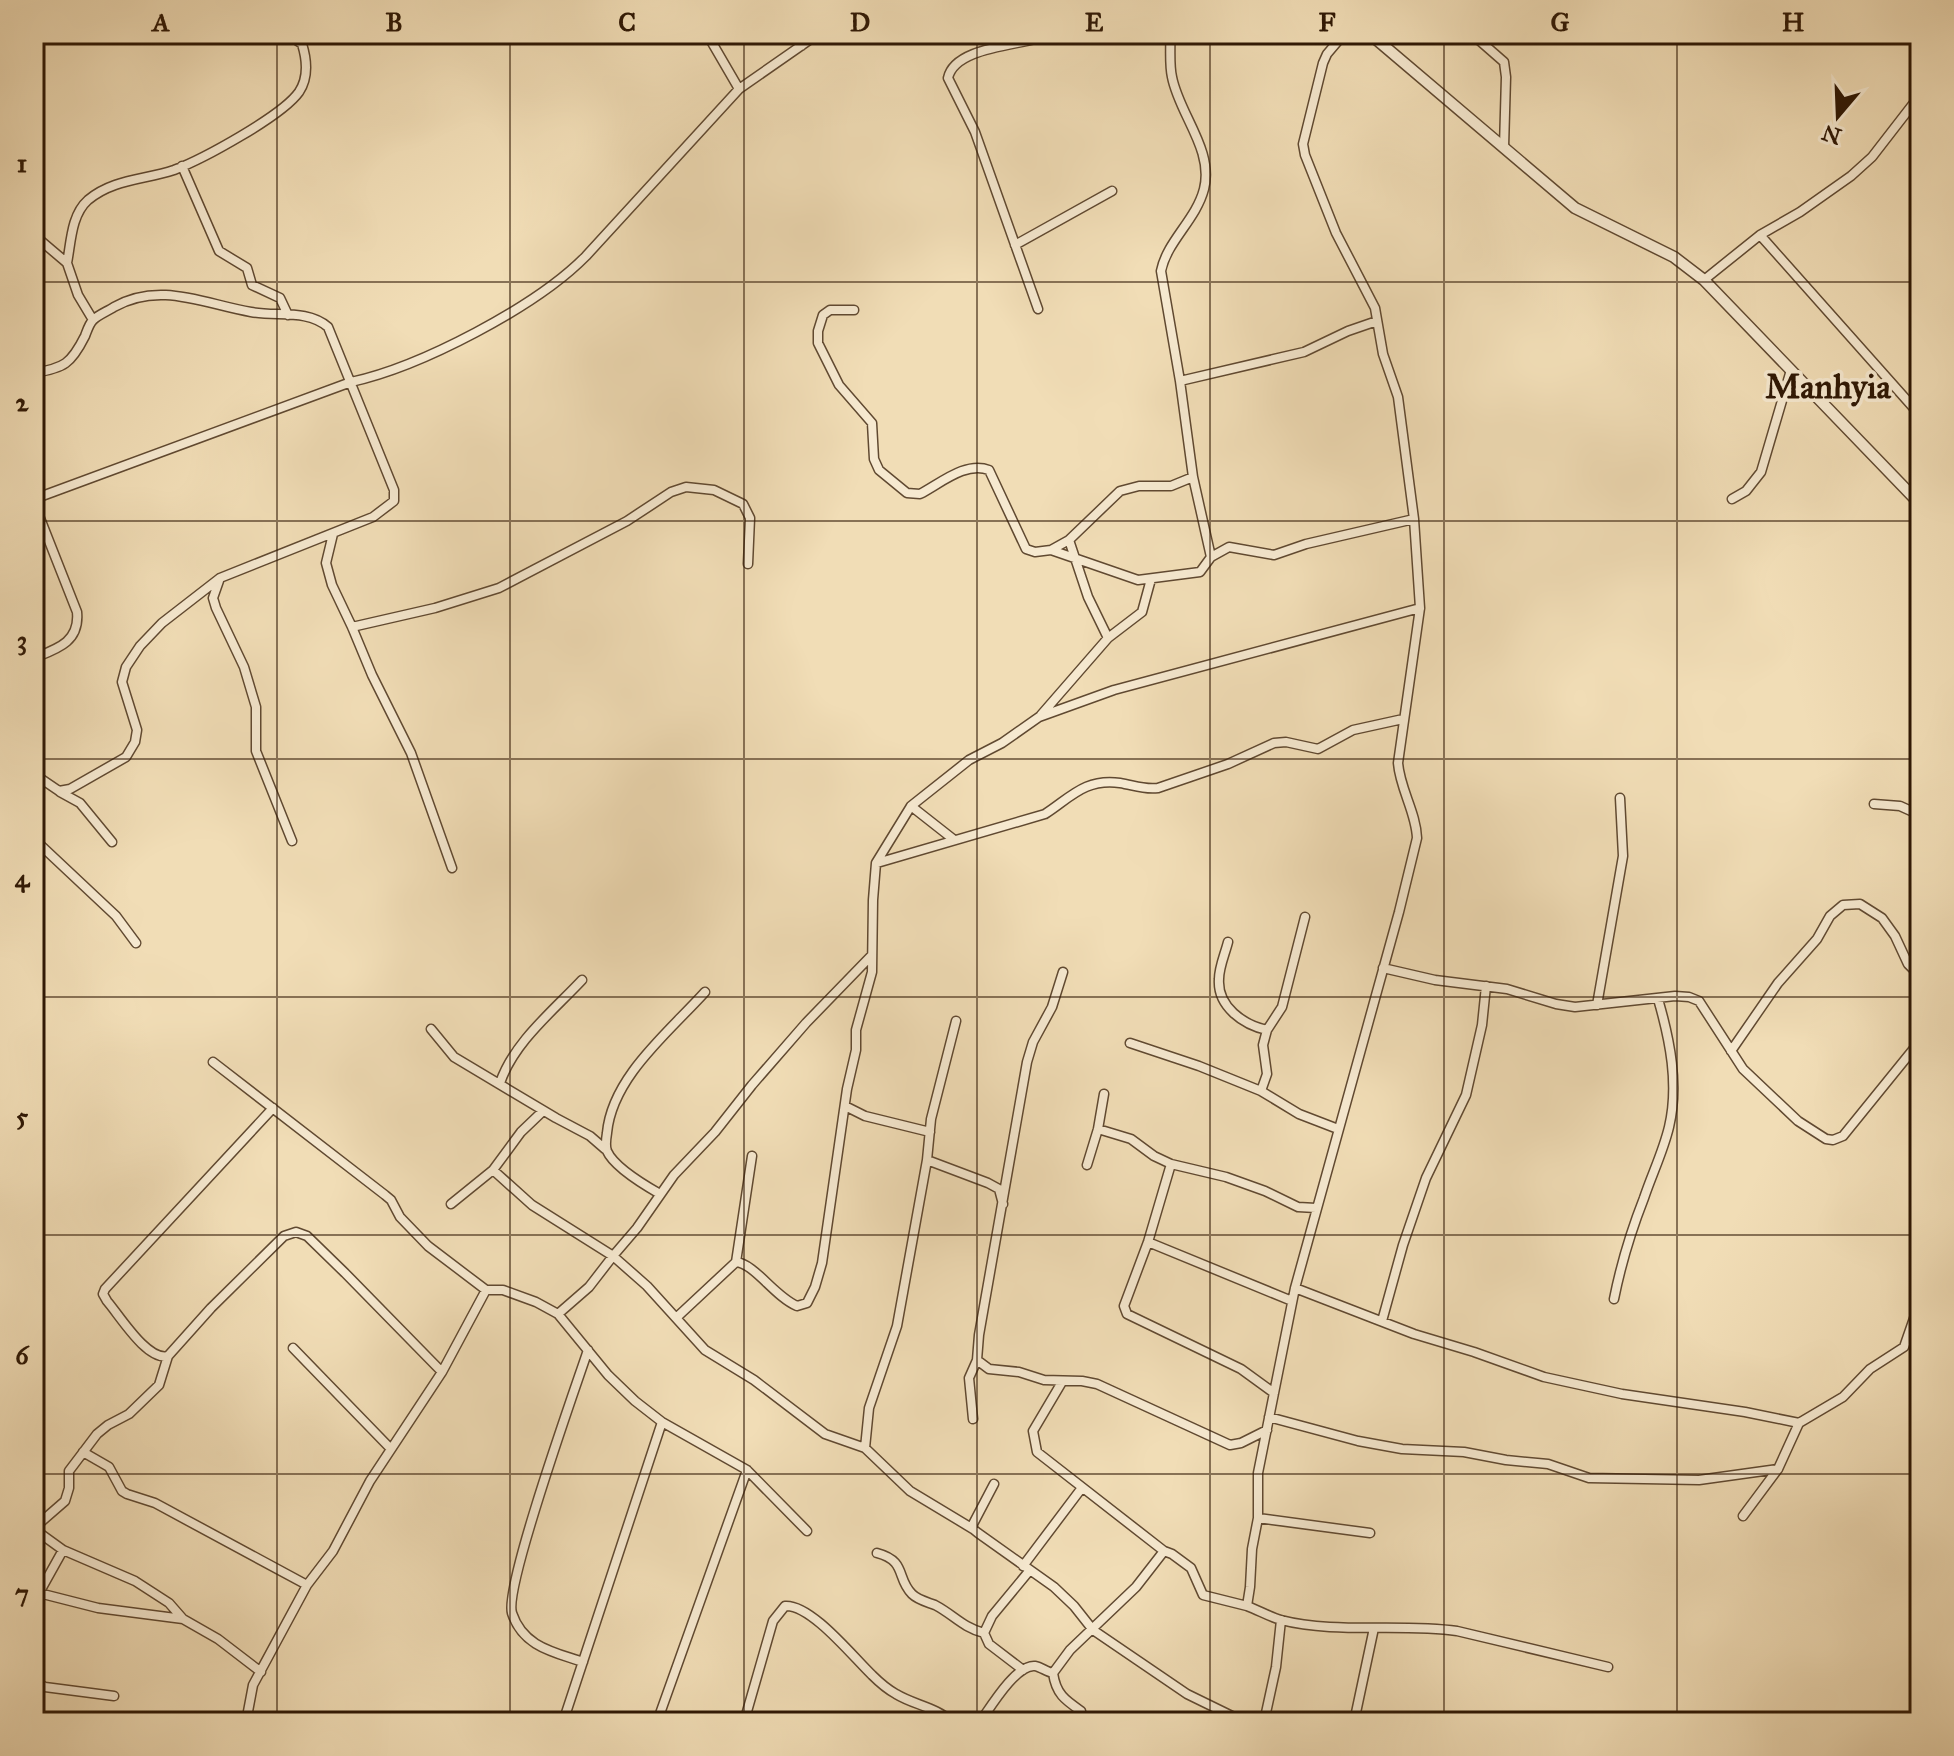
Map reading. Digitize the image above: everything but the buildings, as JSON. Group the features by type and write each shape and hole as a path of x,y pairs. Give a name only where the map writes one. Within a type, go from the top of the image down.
{"street":[{"path":"93,320 78,295 67,263 75,221 86,202 117,183 182,166 255,128 286,104 299,91 306,73 302,44 287,34"},
{"path":"707,34 739,89"},
{"path":"797,34 801,46"},
{"path":"34,658 67,643 78,623 77,612 34,501 351,382 386,373 444,347 546,291 568,275 739,89 818,34"},
{"path":"1038,309 975,132 948,78 959,60 994,47 1037,40 1052,34"},
{"path":"1170,34 1172,78 1206,169 1204,190 1163,259 1161,271 1193,477 1211,557"},
{"path":"1247,1606 1258,1518 1258,1473 1292,1301 1417,838 1416,826 1399,778 1398,763 1420,608 1414,519 1398,397 1383,354 1375,308 1336,233 1303,144 1323,63 1344,34"},
{"path":"1370,34 1575,208 1674,257 1704,280 1920,504"},
{"path":"1472,34 1504,62 1504,147"},
{"path":"1704,280 1760,235 1800,212 1872,157 1920,95"},
{"path":"182,166 219,251 247,268 252,285 280,298 288,315"},
{"path":"1015,245 1112,191"},
{"path":"34,235 67,263"},
{"path":"1760,235 1920,415"},
{"path":"34,373 56,370 67,364 93,320 143,295 165,293 254,313 319,319 328,327 394,490 394,501 373,517 220,578 162,623 140,646 126,667 122,682 137,730 135,742 126,757 70,789 59,791"},
{"path":"854,310 830,310 823,315 818,343 839,385 872,423 874,459 879,470 899,488 914,495 920,494 970,467 980,466 989,470 995,477 1026,549 1035,552 1051,550 1069,540 1120,491 1139,486 1171,486 1193,477"},
{"path":"1180,381 1304,352 1377,321"},
{"path":"1732,499 1746,491 1761,472 1791,370"},
{"path":"352,627 435,608 499,588 627,521 671,492 686,487 714,490 743,504 750,518 748,564"},
{"path":"1051,550 1128,578 1151,579 1200,572 1211,557 1229,547 1274,555 1306,544 1414,519"},
{"path":"333,534 327,553 328,573 372,675 411,753 452,868"},
{"path":"1069,540 1084,586 1108,638"},
{"path":"220,578 213,598 253,693 257,721 256,751 292,841"},
{"path":"736,1262 747,1264 782,1300 797,1306 807,1303 815,1287 822,1263 856,1050 856,1030 869,987 876,863 911,806 969,760 1002,743 1039,717 1108,638 1142,612 1151,579"},
{"path":"1039,717 1114,690 1420,608"},
{"path":"876,863 1045,814 1066,796 1082,788 1118,782 1147,789 1158,788 1228,764 1274,743 1286,742 1318,749 1353,730 1403,719"},
{"path":"34,774 80,803 112,842"},
{"path":"1597,1005 1623,856 1620,798"},
{"path":"1874,804 1900,806 1920,815"},
{"path":"911,806 953,839"},
{"path":"34,839 116,916 136,943"},
{"path":"1731,1051 1778,983 1813,944 1830,916 1843,905 1860,904 1882,918 1895,936 1908,964 1920,976"},
{"path":"1261,1091 1267,1074 1263,1045 1267,1030 1282,1007 1305,917"},
{"path":"1228,942 1218,981 1226,1005 1241,1020 1267,1030"},
{"path":"558,1314 589,1287 637,1228 674,1175 715,1132 806,1023 872,956"},
{"path":"1383,968 1435,980 1507,989 1575,1007 1675,996 1699,1001 1743,1069 1798,1121 1826,1139 1833,1140 1843,1136 1920,1041"},
{"path":"973,1419 969,1378 977,1360 1027,1062 1033,1042 1052,1007 1063,972"},
{"path":"500,1083 506,1067 524,1042 582,980"},
{"path":"1382,1321 1426,1178 1466,1095 1482,1025 1486,986"},
{"path":"605,1149 608,1119 614,1100 640,1062 705,992"},
{"path":"1614,1299 1622,1257 1670,1125 1672,1059 1658,999"},
{"path":"865,1448 869,1408 897,1326 930,1132 956,1021"},
{"path":"431,1029 454,1057 590,1136 643,1185 660,1194"},
{"path":"1130,1043 1261,1091 1299,1114 1338,1129"},
{"path":"213,1062 391,1200 400,1217 428,1246 486,1290 503,1290 558,1314 608,1375 635,1401 662,1422 747,1470 807,1531"},
{"path":"1087,1165 1104,1094"},
{"path":"845,1106 879,1121 930,1132"},
{"path":"168,1356 154,1355 144,1347 103,1294 273,1108"},
{"path":"451,1204 493,1170 521,1132 543,1111"},
{"path":"1098,1129 1131,1139 1171,1164 1252,1186 1298,1207 1316,1208"},
{"path":"676,1318 736,1262 752,1156"},
{"path":"927,1160 999,1189 1004,1204"},
{"path":"1171,1164 1148,1242 1124,1306 1127,1314 1241,1369 1274,1393"},
{"path":"493,1170 532,1205 613,1256 647,1286 705,1350 754,1380 825,1434 865,1448 910,1491 973,1529 1054,1587 1093,1630 1187,1694 1232,1716 1256,1722"},
{"path":"261,1672 218,1639 183,1619 169,1603 135,1581 63,1550 34,1528 65,1501 69,1471 83,1452 108,1425 129,1414 159,1385 168,1356 211,1308 284,1236 296,1232 307,1236 442,1372"},
{"path":"1148,1242 1292,1301"},
{"path":"1295,1288 1544,1377 1622,1394 1729,1409 1799,1423"},
{"path":"246,1722 253,1685 307,1585 333,1551 390,1448 442,1372 486,1290"},
{"path":"1743,1516 1778,1469 1799,1423 1843,1397 1870,1369 1904,1347 1920,1301"},
{"path":"293,1348 390,1448"},
{"path":"583,1662 528,1640 516,1621 511,1604 542,1491 588,1350"},
{"path":"977,1360 989,1369 1003,1369 1044,1380 1097,1384 1230,1445 1267,1430"},
{"path":"1062,1382 1033,1431 1037,1452 1081,1489 1191,1568 1203,1595 1247,1606 1281,1620 1374,1628 1437,1628 1608,1667"},
{"path":"1269,1417 1358,1441 1402,1449 1464,1452 1548,1464 1589,1478 1699,1480 1778,1469"},
{"path":"563,1722 662,1422"},
{"path":"83,1452 113,1470 122,1491 155,1503 307,1585"},
{"path":"657,1722 747,1470"},
{"path":"973,1529 994,1484"},
{"path":"984,1633 992,1616 1081,1489"},
{"path":"1258,1518 1370,1533"},
{"path":"34,1649 39,1593 63,1550"},
{"path":"1082,1722 1081,1711 1062,1698 1055,1688 1053,1673 1070,1650 1136,1587 1164,1551"},
{"path":"877,1553 889,1556 896,1564 914,1596 950,1614 961,1626 984,1633 989,1644 1023,1670"},
{"path":"34,1583 39,1593 98,1608 183,1619"},
{"path":"744,1722 773,1621 785,1606 794,1606 822,1626 897,1695 930,1708 952,1722"},
{"path":"1264,1722 1276,1667 1281,1620"},
{"path":"1354,1722 1374,1628"},
{"path":"980,1722 1017,1674 1037,1666 1053,1673"},
{"path":"34,1682 45,1687 114,1696"}],"district":[{"name":"Manhyia","path":"1828,386"}]}
